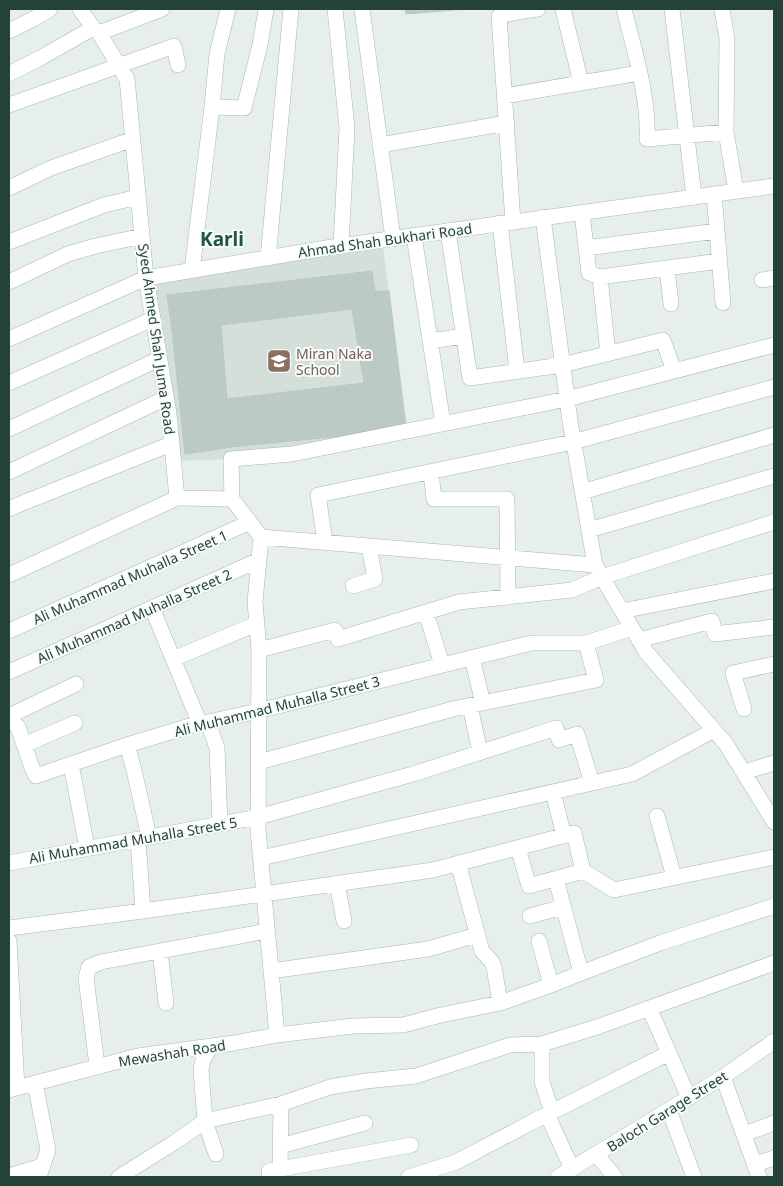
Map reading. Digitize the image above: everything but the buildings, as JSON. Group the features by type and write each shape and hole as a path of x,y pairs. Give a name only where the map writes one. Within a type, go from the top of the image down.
{"street":[{"path":"9,31 50,9"},
{"name":"Syed Ahmed Shah Juma Road","path":"80,9 96,30 127,79 146,278 166,398 177,498"},
{"path":"9,74 96,30 162,9"},
{"path":"192,270 217,54 228,9"},
{"path":"212,107 244,108 260,45 266,9"},
{"path":"268,258 291,9"},
{"path":"335,9 347,128 341,246"},
{"path":"362,9 393,238"},
{"path":"563,9 582,83"},
{"path":"624,9 639,73 648,124 647,139 726,132"},
{"path":"672,9 694,197"},
{"path":"722,9 727,39 726,132 736,191"},
{"path":"517,371 507,222 507,123 499,16 528,10"},
{"path":"9,105 174,46 178,65"},
{"path":"505,96 639,73"},
{"path":"380,145 507,123"},
{"path":"9,188 51,168 133,140"},
{"name":"Ahmad Shah Bukhari Road","path":"9,339 146,278 393,238 774,186"},
{"path":"714,194 723,303"},
{"path":"9,242 104,205 138,197"},
{"path":"582,213 589,273 600,276 720,260"},
{"path":"543,218 573,442 589,530 599,571 646,652 726,744 774,822"},
{"path":"448,231 470,378 562,365 664,340 674,371"},
{"path":"586,248 717,231"},
{"path":"9,282 68,254 142,236"},
{"path":"414,236 444,424"},
{"path":"667,268 671,304"},
{"path":"600,276 608,354"},
{"path":"9,383 153,319"},
{"path":"431,341 463,336"},
{"path":"277,1035 258,817 259,650 254,602 261,536 232,499 231,459 292,454 567,399 774,345"},
{"path":"9,429 160,359"},
{"path":"325,542 318,495 573,442 774,387"},
{"path":"9,472 166,398"},
{"path":"582,492 774,435"},
{"path":"9,509 172,444"},
{"path":"431,472 434,499 508,499 508,597"},
{"path":"589,530 774,476"},
{"path":"9,575 177,498 232,499"},
{"name":"Ali Muhammad Muhalla Street 1","path":"9,631 250,522"},
{"path":"259,650 335,630 338,639 459,602 572,590 599,571 774,522"},
{"path":"261,536 508,557 599,571"},
{"path":"353,586 374,579 369,546"},
{"name":"Ali Muhammad Muhalla Street 2","path":"9,672 259,560"},
{"path":"622,611 774,581"},
{"path":"152,608 173,660 217,748 220,824"},
{"path":"426,612 442,665"},
{"path":"258,762 453,709 596,680 586,644 712,622 715,634 774,627"},
{"path":"173,660 256,624"},
{"name":"Ali Muhammad Muhalla Street 3","path":"9,717 18,727 36,776 127,745 204,723 531,643 586,644"},
{"path":"472,658 480,752"},
{"path":"744,709 732,673 774,664"},
{"path":"9,717 76,684"},
{"path":"24,745 75,723"},
{"name":"Ali Muhammad Muhalla Street 5","path":"9,863 258,817 413,774 556,728 559,740 577,734 592,783"},
{"path":"261,858 632,774 714,730"},
{"path":"127,745 134,770 144,838 142,911"},
{"path":"71,764 88,848"},
{"path":"744,772 774,764"},
{"path":"553,792 564,836"},
{"path":"657,816 674,877"},
{"path":"9,928 433,870 574,833 584,871 614,890 774,857"},
{"path":"518,848 529,886 584,871"},
{"path":"458,863 482,951 492,962 500,1002"},
{"path":"556,879 580,972"},
{"path":"337,883 344,921"},
{"name":"Mewashah Road","path":"13,1089 138,1056 277,1035 353,1026 403,1025 500,1002 551,985 580,972 660,943 774,906"},
{"path":"530,916 563,907"},
{"path":"97,1066 86,978 89,967 101,962 267,931"},
{"path":"270,971 428,949 478,935"},
{"path":"9,941 13,1089"},
{"path":"539,941 551,985"},
{"path":"160,951 166,1003"},
{"path":"118,1177 205,1121 281,1104 330,1087 416,1076 510,1045 542,1044 600,1026 774,963"},
{"path":"649,1008 689,1098"},
{"name":"Baloch Garage Street","path":"558,1177 723,1077 774,1041"},
{"path":"542,1044 542,1082 550,1113 572,1168"},
{"path":"211,1046 203,1060 202,1070 205,1121 216,1154"},
{"path":"410,1177 456,1162 669,1053"},
{"path":"723,1077 757,1171 774,1158"},
{"path":"9,1176 40,1172 48,1150 35,1083"},
{"path":"281,1104 280,1146 275,1173 411,1145"},
{"path":"670,1110 694,1177"},
{"path":"280,1146 365,1123"},
{"path":"744,1134 774,1123"},
{"path":"596,1154 615,1177"}],"shaded area":[{"name":"Miran Naka School","path":"382,240 408,431 231,459 173,461 146,278"}],"place":[{"name":"Miran Naka School","path":"279,361"}],"district":[{"name":"Karli","path":"222,239"}]}
